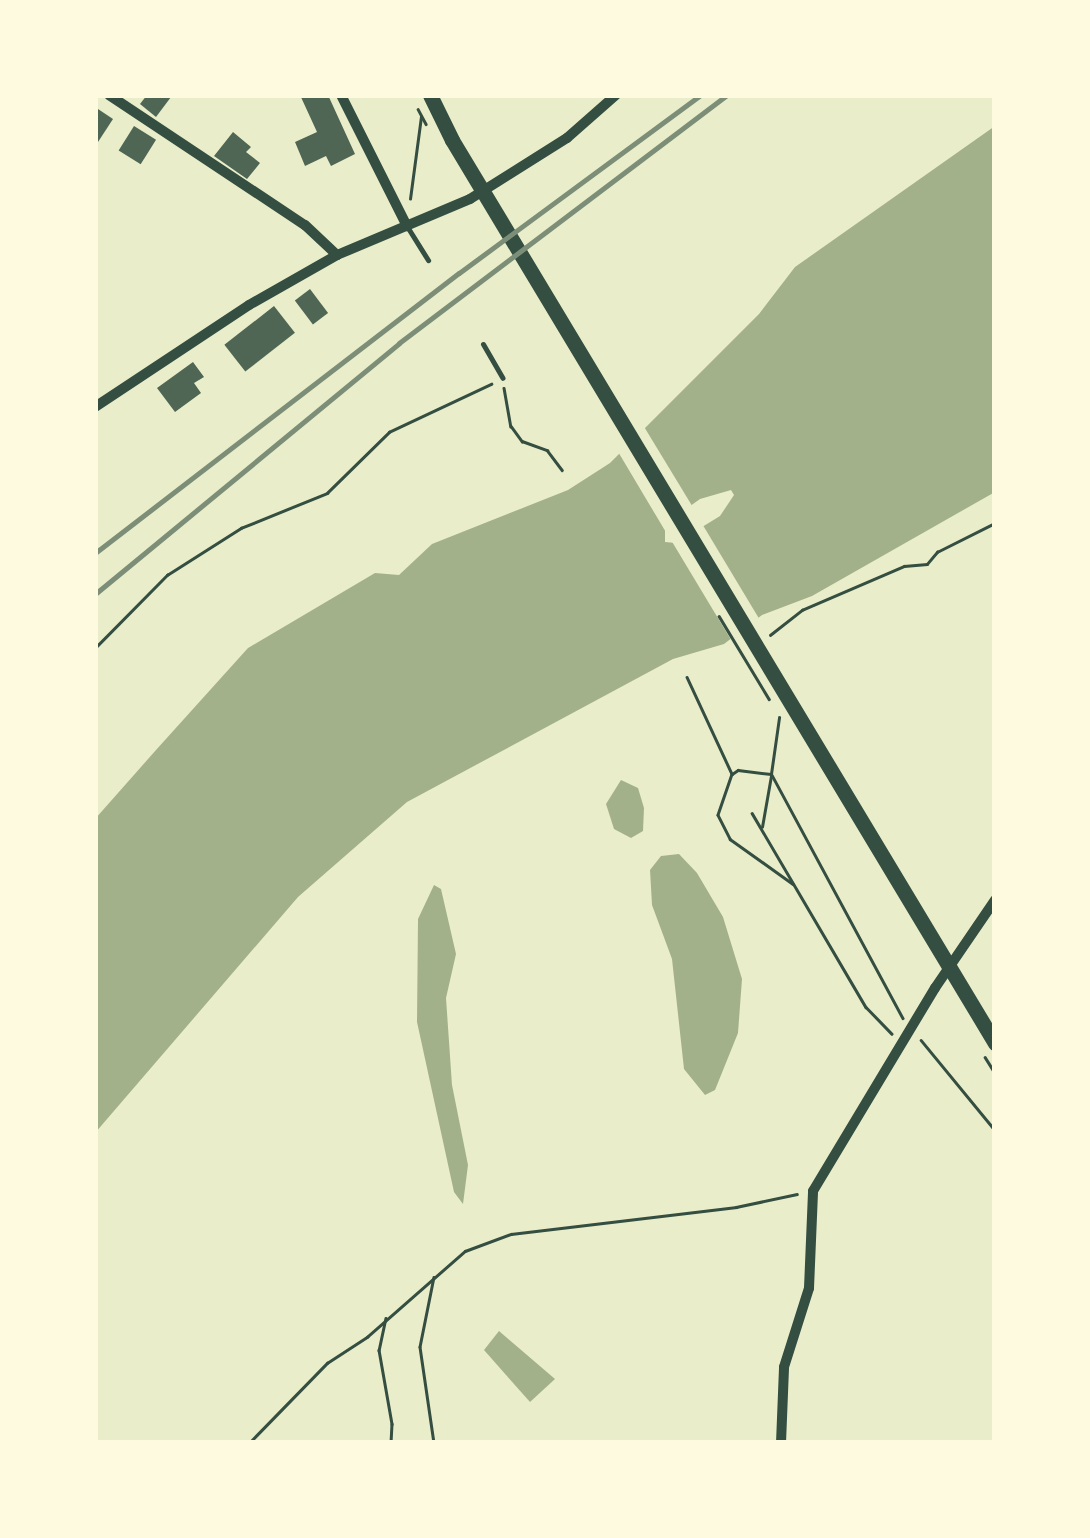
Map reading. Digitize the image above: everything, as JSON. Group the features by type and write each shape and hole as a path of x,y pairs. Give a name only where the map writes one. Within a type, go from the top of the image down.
{"main road":[{"path":"430,95 452,140 995,1043"}],"street":[{"path":"108,95 305,225 337,255"},
{"path":"340,95 407,226"},
{"path":"594,114 598,95"},
{"path":"95,407 249,306 337,255 470,199 567,138 616,95"},
{"path":"781,1443 784,1367 809,1288 813,1191 935,988 995,900"}],"lane":[{"path":"407,226 428,260"},
{"path":"482,344 503,378"}],"path":[{"path":"412,186 421,116"},
{"path":"95,648 167,575 241,528 327,493 389,432 503,378 511,426 522,441 547,450 562,470"},
{"path":"763,647 772,632 834,594 904,566 926,564 937,552 995,523"},
{"path":"687,676 732,774"},
{"path":"762,830 780,714"},
{"path":"794,885 730,839 718,815 732,774 738,770 771,774 781,784 801,831 896,1010 995,1130"},
{"path":"752,813 866,1007 903,1046"},
{"path":"249,1443 326,1363 366,1337 465,1251 511,1234 736,1207 813,1191"},
{"path":"434,1278 420,1346 434,1443"},
{"path":"387,1316 379,1350 392,1424 390,1443"}],"shaded area":[{"path":"995,126 995,492 812,596 762,615 724,644 673,659 407,802 298,897 95,1133 95,819 248,648 375,573 399,575 432,544 568,490 610,463 759,314 795,267","holes":["731,490 734,495 720,516 676,543 665,542 665,524 700,499"]},
{"path":"621,780 638,788 644,808 643,831 631,838 614,829 606,804"},
{"path":"679,854 697,873 723,917 742,979 738,1033 715,1090 705,1095 684,1069 672,959 652,905 650,870 661,856"},
{"path":"434,885 441,889 456,954 446,998 452,1085 468,1165 463,1204 454,1192 417,1022 418,919"},
{"path":"499,1331 555,1379 530,1402 484,1350"}],"pier":[{"path":"643,425 694,509 669,527 667,534 617,450"},
{"path":"701,522 761,622 731,640 671,540"}],"building":[{"path":"147,95 171,97 156,117 140,104"},
{"path":"300,95 328,95 355,154 331,166 326,156 305,166 295,142 317,132"},
{"path":"95,107 113,119 98,142 95,140"},
{"path":"134,126 156,140 141,164 119,151"},
{"path":"233,132 251,147 246,152 260,163 247,179 214,156"},
{"path":"310,289 328,313 313,324 295,300"},
{"path":"274,306 295,333 245,372 224,345"},
{"path":"193,362 204,377 194,383 201,393 175,412 157,388"}],"railway":[{"path":"95,553 459,273 700,95"},
{"path":"95,594 399,343 727,95"}]}
